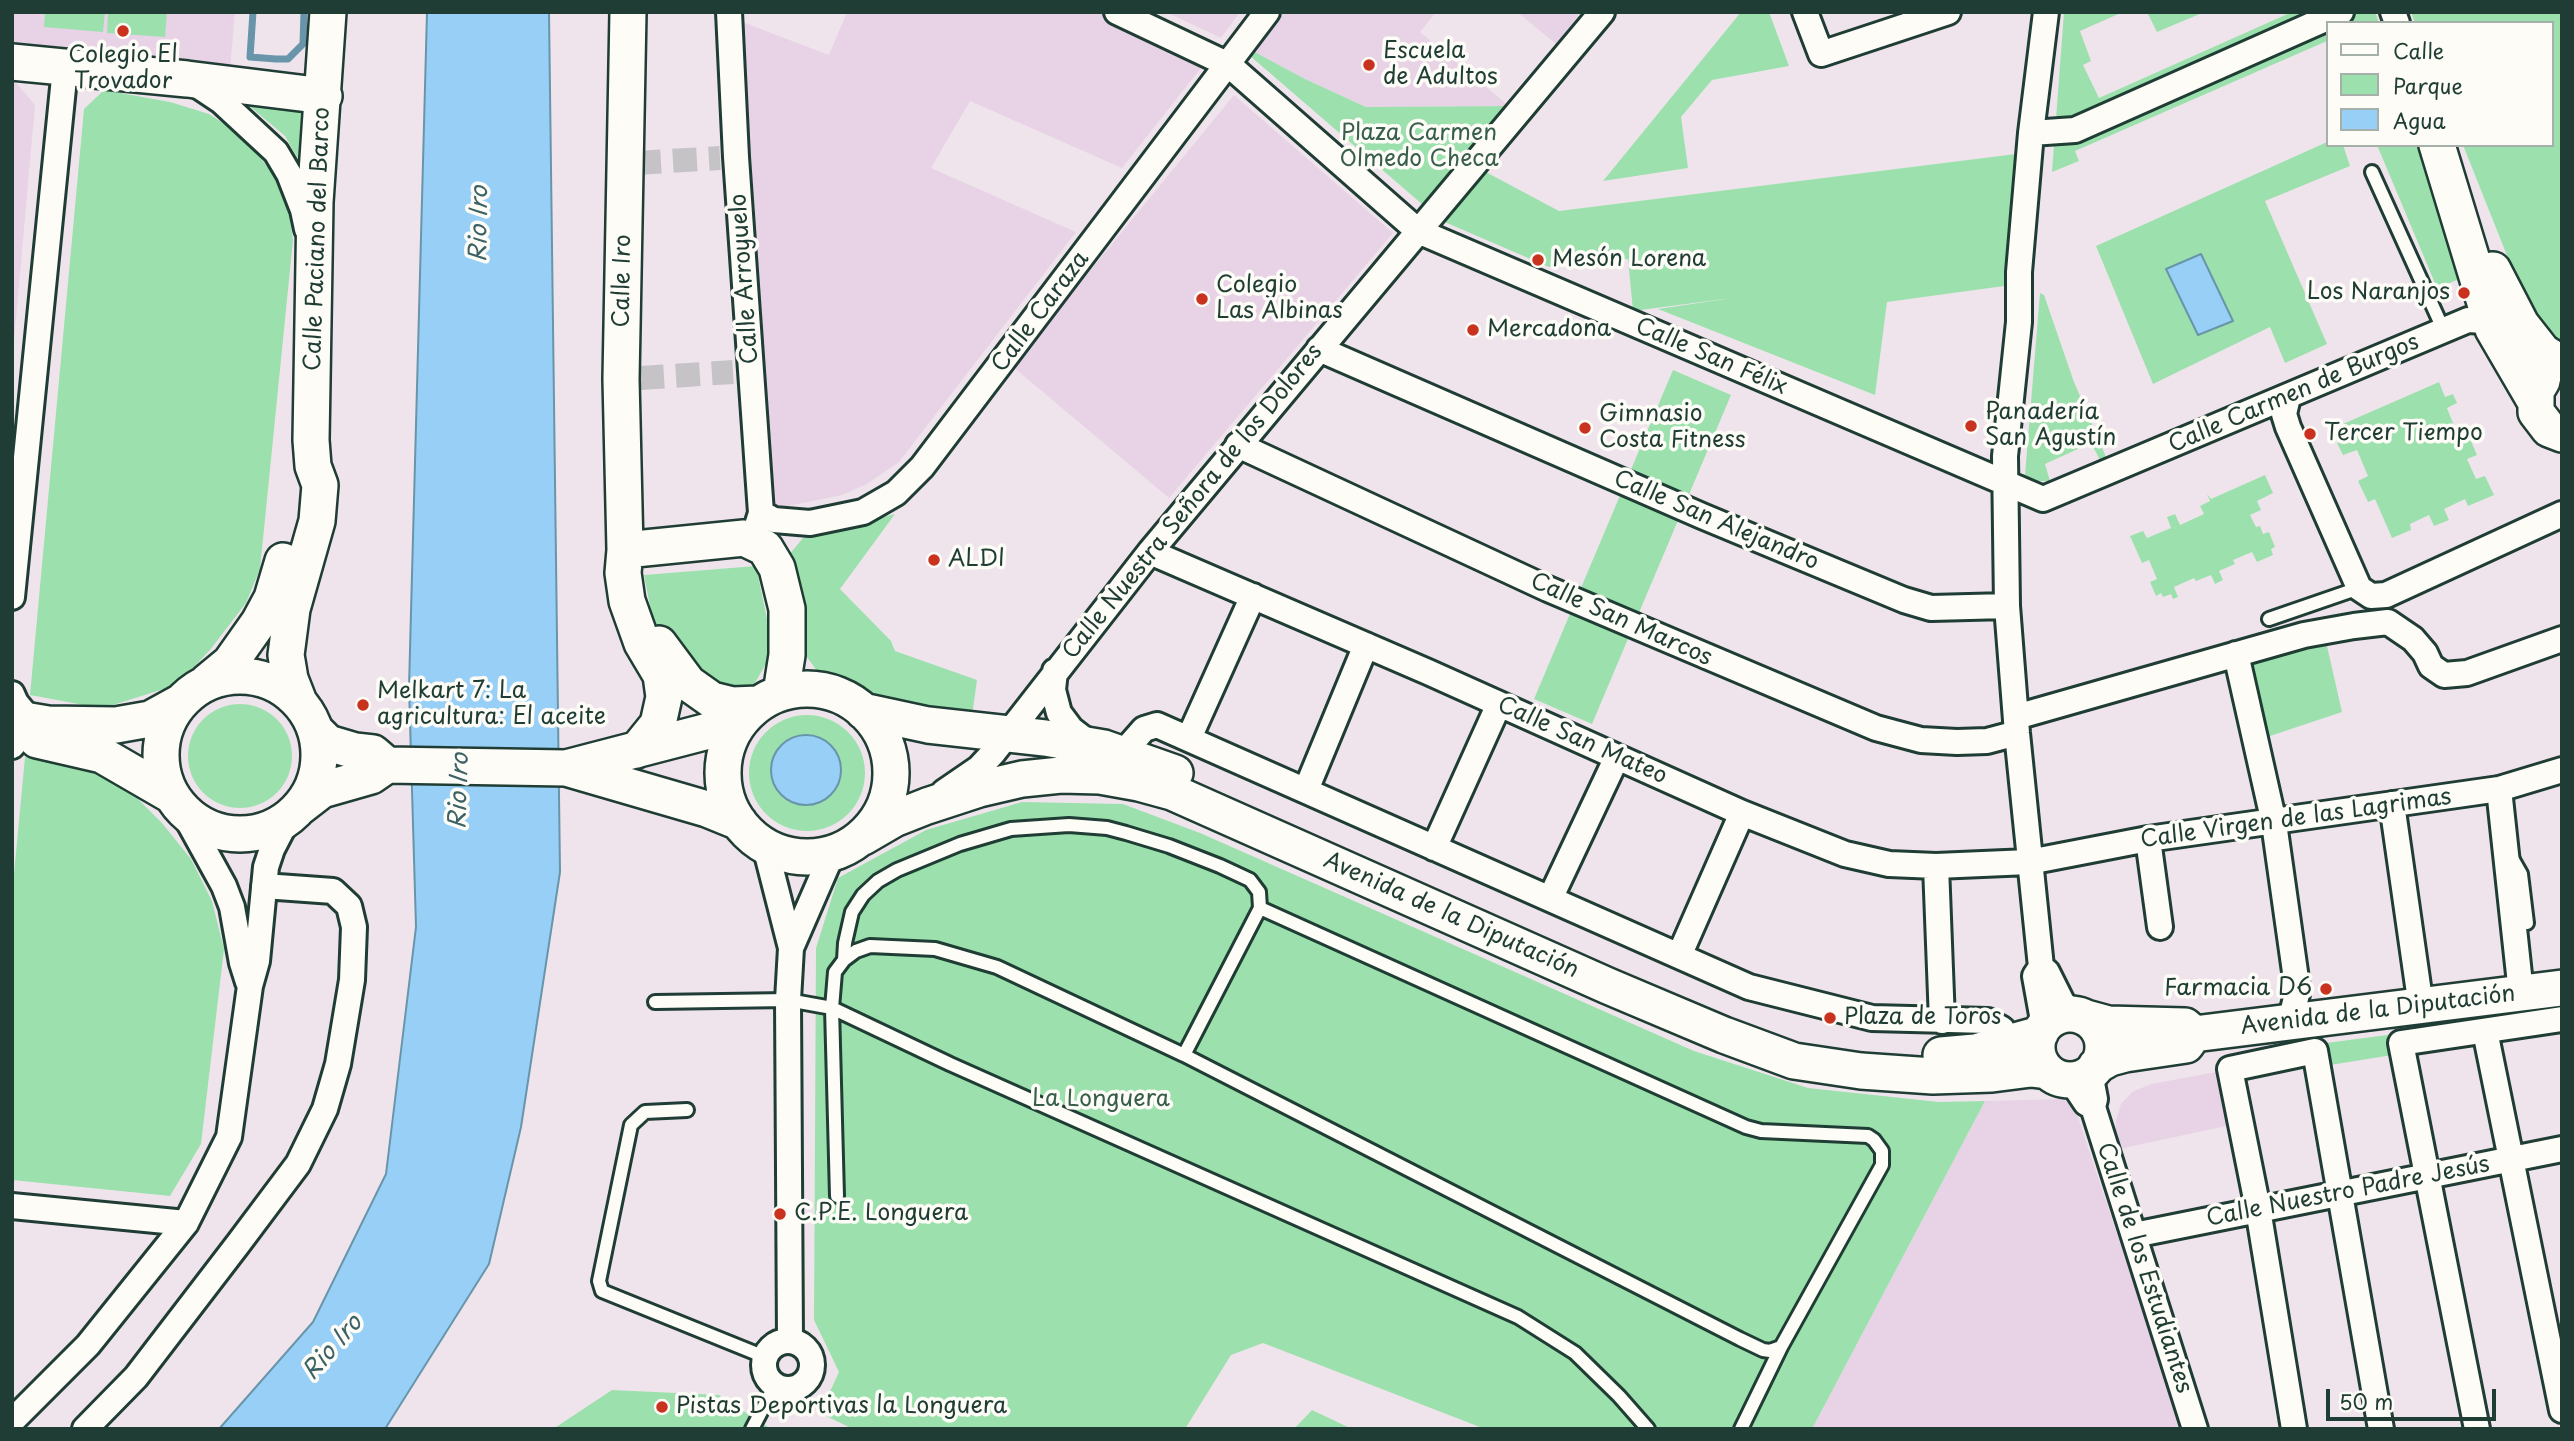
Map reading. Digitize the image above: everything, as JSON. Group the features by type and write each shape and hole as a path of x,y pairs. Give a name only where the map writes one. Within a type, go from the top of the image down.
{"main road":[{"name":"Calle Paciano del Barco","path":"307,716 290,679 286,655 292,609 317,521 320,485 313,466 315,202 328,12"},
{"name":"Calle Iro","path":"628,12 631,379 623,573 627,601 642,643 661,675 664,697 658,724 637,750"},
{"path":"12,62 324,96"},
{"path":"2438,147 2492,323 2535,401 2541,421 2561,435"},
{"path":"2449,147 2503,293 2521,324 2556,361 2549,374 2541,381 2535,401"},
{"name":"Calle Paciano del Barco","path":"194,692 230,663 259,622 272,598 299,484 313,466"},
{"path":"16,725 45,741 102,755 176,802 193,820 208,828 240,835 257,833 293,814 323,790 371,776 387,765 566,768 637,750 760,707 807,690 833,694 863,712 875,724 884,740 891,774 883,808 875,823 863,836 832,854 798,857 765,846 739,822 730,807 723,773 730,738 760,707 787,655 787,609 777,568 752,525 625,550"},
{"name":"Calle Iro","path":"625,550 645,614 656,639 688,683 712,700 760,707"},
{"path":"16,725 116,725 150,719 194,692 240,675 272,682 307,716 328,743 373,753 387,765"},
{"path":"176,802 164,780 161,747 171,715 194,692"},
{"name":"Avenida de la Diputación","path":"863,712 928,725 1108,750 1175,773 1520,922 1702,1006 1772,1033 1860,1052 1917,1057 1975,1052 2031,1035"},
{"path":"293,814 316,780 319,763 319,747 307,716"},
{"path":"566,768 739,822"},
{"name":"Avenida de la Diputación","path":"863,836 894,819 979,789 1035,778 1061,775 1100,776 1139,783 1172,792 1724,1035 1794,1061 1861,1071 1933,1076 1992,1074 2031,1069 2075,1071 2125,1054 2186,1045 2194,1034 2562,988"},
{"path":"2059,1016 2082,1016 2094,1024 2102,1040 2103,1049 2075,1071 2037,1050 2031,1035 2059,1016"},
{"name":"Avenida de la Diputación","path":"2082,1016 2108,1024 2185,1026 2194,1034"}],"street":[{"name":"Calle Arroyuelo","path":"729,12 728,158 752,525"},
{"name":"Calle San Félix","path":"1117,12 1229,65 1418,230 2004,483"},
{"name":"Calle Caraza","path":"752,525 774,520 810,523 863,512 896,493 922,467 1267,12"},
{"name":"Calle Nuestra Señora de los Dolores","path":"918,810 979,768 1238,445 1418,230 1488,151 1602,12"},
{"path":"1805,12 1821,54 1948,12"},
{"path":"1108,750 1150,726 1157,725 1749,987 1872,1018 1988,1021 2002,1029 2031,1035 2035,975 2041,967 2016,725 2007,606 2004,483 2019,322 2020,271 2031,133 2046,12"},
{"path":"2031,133 2075,130 2341,12"},
{"path":"12,597 65,68"},
{"path":"187,79 221,101 276,152 289,174 303,210 314,262"},
{"name":"Calle Carmen de Burgos","path":"2006,528 2019,516 2035,509 2043,499 2468,320 2492,323 2522,337 2556,361"},
{"name":"Calle San Alejandro","path":"1319,349 1702,516 1904,600 1931,608 2007,606"},
{"path":"2288,397 2284,414 2288,427 2359,588 2371,596 2386,595 2562,514"},
{"name":"Calle San Marcos","path":"1238,445 1548,589 1876,728 1921,740 1987,741 2016,725 2236,654 2304,635 2388,622 2413,639 2425,653 2431,666 2444,675 2467,673 2562,639"},
{"path":"2004,483 2043,499"},
{"path":"777,568 785,539 810,523"},
{"name":"Calle San Mateo","path":"1150,552 1742,813 1845,854 1889,864 1936,866 2029,862"},
{"path":"1189,738 1253,596"},
{"path":"1306,790 1366,645"},
{"path":"2236,654 2274,823 2297,994 2293,1010 2284,1023"},
{"name":"Calle Nuestra Señora de los Dolores","path":"1055,671 1053,690 1059,713 1070,729 1108,750"},
{"path":"1434,848 1499,704"},
{"path":"1550,899 1617,757"},
{"name":"Calle Virgen de las Lagrimas","path":"2029,862 2148,839 2499,789 2562,770"},
{"path":"2499,789 2505,844 2520,923 2521,993"},
{"path":"176,802 212,863 232,907 242,962 250,986"},
{"path":"2392,804 2421,1007"},
{"path":"1679,956 1742,813"},
{"path":"12,1421 88,1345 186,1223 229,1137 250,986 257,961 269,858 293,814"},
{"path":"2148,839 2160,927"},
{"path":"765,846 791,948 788,1000 790,1341"},
{"path":"791,948 832,854"},
{"path":"1936,866 1942,1021"},
{"path":"85,1429 136,1377 246,1234 298,1164 325,1110 338,1064 352,980 354,927 349,906 333,891 264,886"},
{"path":"2041,967 2047,972 2063,1004 2082,1016"},
{"path":"2477,1429 2401,1043 2562,1019"},
{"path":"2485,1031 2562,1410"},
{"path":"2294,1429 2258,1209 2230,1069 2315,1051 2381,1429"},
{"name":"Calle de los Estudiantes","path":"2075,1071 2076,1088 2086,1103 2093,1107 2195,1429"},
{"name":"Calle Nuestro Padre Jesús","path":"2134,1235 2562,1149"},
{"path":"12,1206 186,1223"},
{"path":"790,1341 804,1347 809,1353 812,1361 810,1377 798,1387 783,1389 775,1385 766,1373 765,1357 778,1343 790,1341"}],"lane":[{"path":"2372,172 2444,331"},
{"path":"2269,619 2359,588"},
{"path":"844,960 852,912 863,895 878,881 897,870 960,845 1011,829 1055,825 1116,831 1169,846 1250,880 1259,892 1260,908 1184,1055"},
{"path":"1260,908 1746,1127 1761,1131 1868,1136 1874,1140 1882,1151 1882,1165 1781,1347 1741,1429"},
{"path":"836,1196 832,1008 835,972 844,960 856,951 870,946 934,949 997,967 1184,1055 1740,1339 1763,1350 1776,1350 1781,1347"},
{"path":"654,1002 788,1000 832,1008 950,1064 1518,1317 1575,1353 1648,1429"},
{"path":"687,1110 645,1112 631,1125 599,1281 602,1290 765,1357"},
{"path":"752,1429 775,1385"}],"shaded area":[{"name":"Colegio El Trovador","path":"12,12 235,12 230,70 12,50"},
{"path":"847,12 1102,12 1208,59 1122,168 970,101 931,168 1076,232 899,462 867,484 842,495 768,510 737,20 829,55"},
{"path":"1166,12 1240,12 1221,38"},
{"name":"Escuela de Adultos","path":"1278,12 1436,12 1420,32 1509,106 1366,107 1253,51"},
{"path":"1517,12 1581,12 1556,44"},
{"path":"12,78 35,105 12,364"},
{"name":"Colegio Las Albinas","path":"1234,95 1393,233 1169,498 1012,366"},
{"path":"2216,1072 2231,1125 2119,1149 2116,1120 2121,1104 2132,1092 2151,1084"},
{"path":"2064,1099 2076,1111 2182,1429 1812,1429 1985,1101"}],"green space":[{"path":"45,12 105,12 103,32 44,27"},
{"path":"108,12 167,12 165,37 107,33"},
{"path":"1741,12 1769,12 1789,66 1712,80 1681,117 1688,168 1603,181"},
{"path":"2064,12 2123,12 2080,31 2091,61 2083,65 2099,98 2292,12 2375,12 2378,21 2326,21 2326,41 2075,151 2079,161 2052,172"},
{"path":"2147,12 2201,12 2202,13 2157,32"},
{"path":"2411,12 2562,12 2562,353 2539,336 2464,147 2553,147 2553,21 2414,21"},
{"name":"Plaza Carmen Olmedo Checa","path":"1253,51 1366,107 1509,106 1423,205 1249,55"},
{"path":"104,90 170,102 209,114 243,136 279,181 288,204 293,240 260,569 246,603 210,650 188,673 167,688 113,705 89,706 30,695 84,109"},
{"path":"247,104 311,111 307,175 285,136"},
{"path":"2326,142 2326,147 2344,147 2350,166 2265,201 2327,344 2285,363 2270,327 2153,384 2096,246"},
{"path":"2378,147 2421,147 2462,278 2437,288"},
{"path":"2016,154 2004,286 1887,302 1875,395 1658,309 1732,298 1633,311 1628,259 1549,267 1440,220 1482,170 1559,211"},
{"path":"2040,293 2044,295 2074,382 2106,457 2100,460 2091,443 2045,464 2050,481 2036,481 2025,475"},
{"path":"1673,370 1731,395 1592,724 1534,699"},
{"path":"2439,382 2445,397 2453,394 2457,403 2447,408 2458,436 2467,432 2477,455 2467,459 2476,479 2485,476 2494,495 2468,506 2465,499 2444,509 2449,520 2434,526 2429,515 2410,524 2411,530 2392,538 2375,499 2368,502 2358,481 2368,476 2357,450 2343,455 2337,443 2349,438 2343,424"},
{"path":"2265,475 2273,493 2257,501 2261,510 2250,515 2263,534 2269,532 2275,547 2271,549 2273,555 2257,562 2252,552 2233,560 2235,564 2219,571 2223,580 2215,584 2211,575 2196,581 2194,578 2174,587 2178,597 2173,599 2171,594 2163,597 2161,593 2156,596 2150,582 2157,579 2149,560 2142,563 2130,536 2143,531 2147,538 2171,528 2167,517 2175,514 2180,525 2204,514 2200,506 2210,501 2207,494 2211,499"},
{"path":"895,514 840,589 891,641 895,651 977,680 972,716 924,711 871,695 817,671 804,653 788,556 803,538"},
{"path":"756,566 771,638 767,662 747,692 719,690 660,633 651,611 644,575"},
{"path":"2325,637 2342,712 2261,739 2238,661"},
{"path":"240,704 260,708 277,719 288,736 292,756 288,776 277,793 260,804 240,808 220,804 203,793 192,776 188,756 192,736 203,719 220,708"},
{"path":"807,715 829,720 848,732 860,751 865,773 860,795 848,814 829,826 807,831 785,826 766,814 754,795 749,773 754,751 766,732 785,720"},
{"path":"25,757 69,763 100,773 133,794 162,823 191,859 212,901 224,949 201,1144 170,1196 12,1180 12,895"},
{"name":"La Longuera","path":"1022,802 1123,804 1200,833 1694,1051 1808,1088 1939,1102 1985,1101 1812,1429 1485,1429 1263,1343 1231,1355 1185,1429 853,1429 820,1413 839,1372 814,1320 816,948 838,878 926,830"},
{"path":"2395,1034 2399,1054 2330,1065 2326,1043"},
{"name":"Pistas Deportivas la Longuera","path":"612,1390 719,1395 771,1429 553,1429"},
{"path":"1312,1410 1352,1429 1294,1429"}],"water":[{"name":"Rio Iro","path":"427,12 549,12 560,872 521,1127 489,1264 385,1429 219,1429 313,1322 386,1174 416,927 409,687"},
{"path":"2201,254 2233,321 2198,335 2166,269"},
{"path":"813,735 826,741 835,750 839,756 839,784 831,795 820,803 799,805 781,795 773,784 771,763 781,745 792,737"}],"waterway":[{"path":"253,12 250,57 276,59 288,59 303,44 304,12"}],"tunnel":[{"path":"637,163 720,158"},
{"path":"640,378 733,372"}],"place":[{"name":"Colegio El Trovador","path":"123,31"},
{"name":"Escuela de Adultos","path":"1369,65"},
{"name":"Mesón Lorena","path":"1538,260"},
{"name":"Los Naranjos","path":"2464,293"},
{"name":"Colegio Las Albinas","path":"1202,299"},
{"name":"Mercadona","path":"1473,330"},
{"name":"Panadería San Agustín","path":"1971,426"},
{"name":"Gimnasio Costa Fitness","path":"1585,428"},
{"name":"Tercer Tiempo","path":"2310,434"},
{"name":"ALDI","path":"934,560"},
{"name":"Melkart 7: La agricultura: El aceite","path":"363,705"},
{"name":"Farmacia D6","path":"2326,989"},
{"name":"Plaza de Toros","path":"1830,1018"},
{"name":"C.P.E. Longuera","path":"780,1214"},
{"name":"Pistas Deportivas la Longuera","path":"662,1407"}]}
